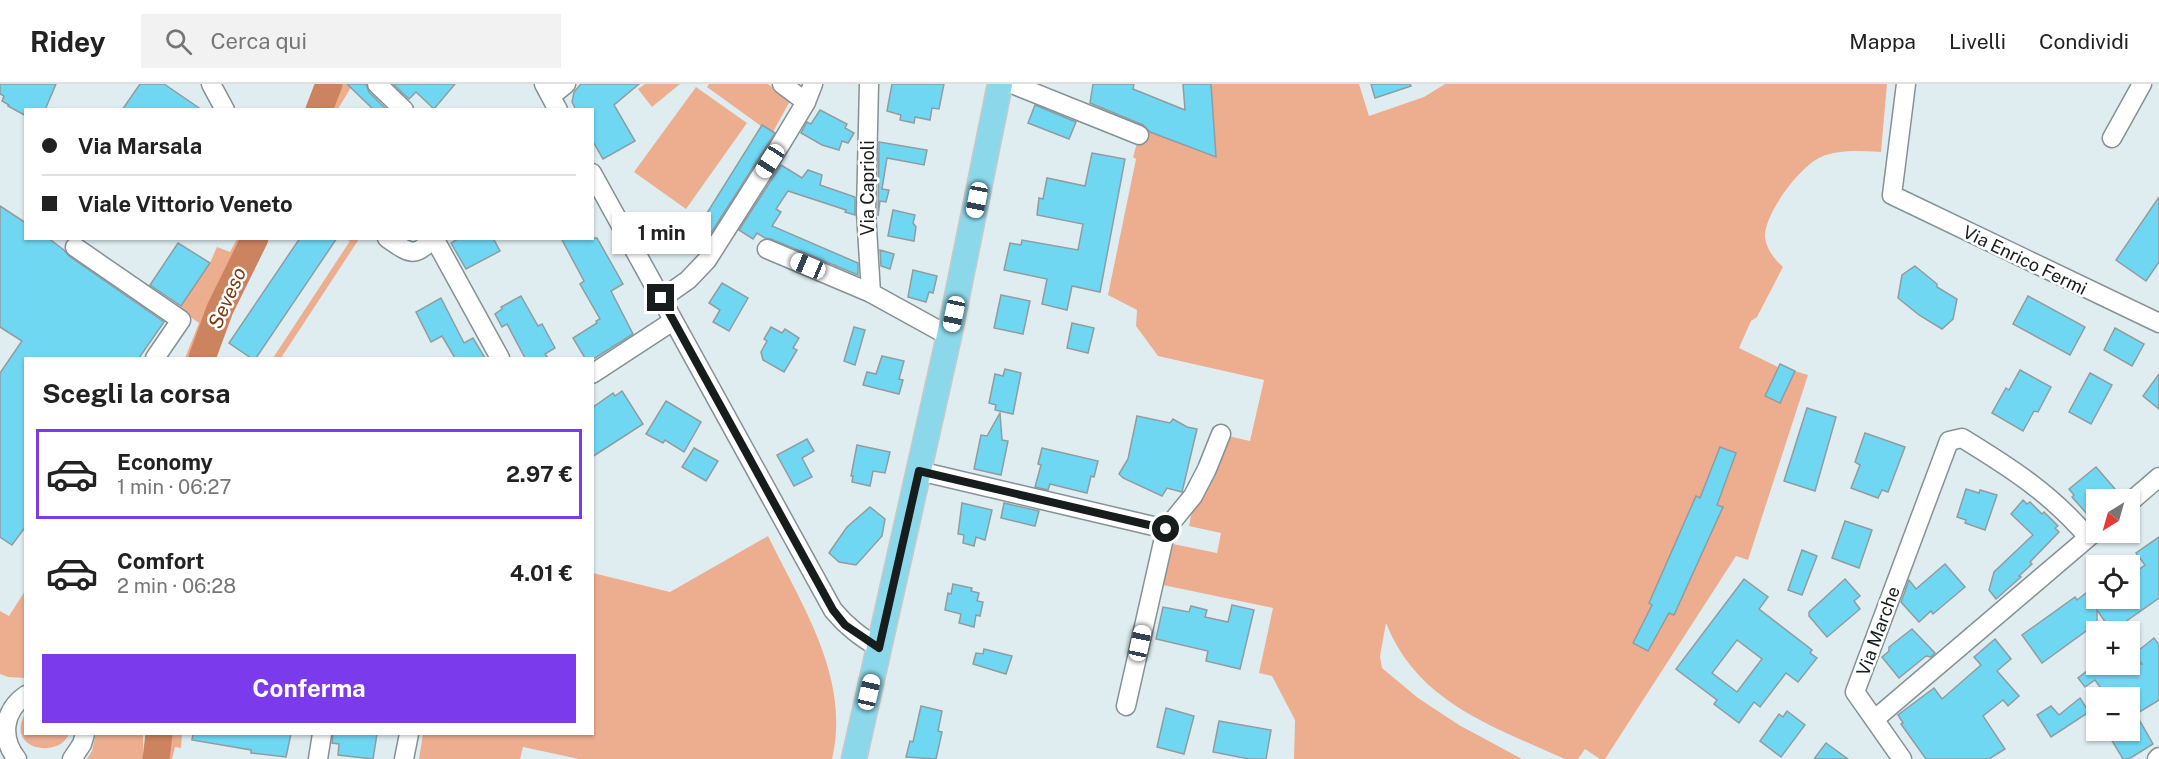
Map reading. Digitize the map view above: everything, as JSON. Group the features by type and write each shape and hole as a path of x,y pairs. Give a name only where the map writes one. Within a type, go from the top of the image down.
{"main road":[{"path":"854,759 949,336 999,84"}],"street":[{"path":"211,84 224,108"},
{"path":"376,84 402,108"},
{"path":"551,96 566,84"},
{"path":"782,84 806,102"},
{"path":"661,298 688,280 707,260 806,102 813,84"},
{"name":"Via Caprioli","path":"869,84 866,204 871,293"},
{"path":"1012,84 1139,135"},
{"name":"Via Enrico Fermi","path":"1906,84 1892,195 2159,324"},
{"path":"2112,138 2142,84"},
{"path":"594,177 833,610 852,630 879,648"},
{"path":"390,240 405,251 415,253 423,249 431,240"},
{"path":"434,240 499,357"},
{"path":"75,247 181,320 156,357"},
{"path":"766,249 871,293 949,336"},
{"path":"594,373 673,321"},
{"path":"1126,706 1166,529 1193,496 1221,434"},
{"name":"Via Marche","path":"2086,529 2076,523 2012,468 1962,438 1949,441 1855,692 1875,718 2086,539"},
{"path":"919,471 1166,529"},
{"path":"2140,493 2159,477"},
{"path":"8,750 5,725 6,702 24,696"},
{"path":"1875,718 1902,759"},
{"path":"72,759 82,744 85,735"},
{"path":"318,759 322,735"},
{"path":"404,759 409,735"}],"shaded area":[{"path":"340,84 353,84 339,108 330,108"},
{"path":"645,84 680,84 652,107 638,89"},
{"path":"709,84 768,84 790,101 773,132 761,126 707,87"},
{"path":"1211,84 1359,84 1369,116 1424,97 1445,84 1887,84 1881,152 1843,152 1821,157 1794,180 1771,214 1765,239 1776,260 1783,267 1757,317 1751,321 1739,348 1778,367 1765,396 1780,403 1795,371 1808,375 1748,560 1736,556 1605,759 1600,759 1585,749 1578,759 1565,759 1485,723 1460,709 1417,673 1400,650 1386,623 1380,656 1382,668 1418,698 1459,725 1522,759 1294,759 1295,720 1272,676 1259,673 1273,608 1163,585 1173,544 1217,553 1221,533 1189,526 1192,511 1228,436 1250,441 1264,380 1158,356 1136,326 1137,310 1108,295 1136,159 1133,157 1141,129 1216,157"},
{"path":"696,87 747,123 686,209 634,172"},
{"path":"236,240 243,240 202,323 191,357 185,357 199,323 179,309 210,263 217,247 230,252"},
{"path":"348,240 358,240 282,357 274,357 350,241"},
{"path":"768,536 808,616 829,671 835,700 836,729 832,759 579,759 523,747 520,759 419,759 423,735 594,735 594,573 670,592"},
{"path":"24,593 24,678 0,674 0,611 9,616"},
{"path":"24,717 24,735 68,735 63,742 55,746 36,747 27,743 22,736 21,726"},
{"path":"96,735 143,735 143,759 87,759 92,751"},
{"path":"172,735 182,735 181,748 175,747 172,759 168,759"}],"building":[{"path":"0,84 56,84 46,108 24,108 24,115 2,101 4,96 0,94"},
{"path":"140,84 164,84 199,108 123,108"},
{"path":"347,84 366,84 369,92 385,108 372,108"},
{"path":"393,84 455,84 435,108 416,92 409,99"},
{"path":"581,84 639,84 614,105 635,141 603,159 594,143 594,108 575,108 572,102 574,92"},
{"path":"892,84 944,84 939,109 932,108 930,120 915,117 914,123 900,120 901,115 887,111"},
{"path":"1093,84 1134,84 1133,89 1185,110 1183,84 1211,84 1216,157 1150,132 1143,125 1090,103"},
{"path":"1371,84 1410,84 1411,86 1375,98"},
{"path":"1035,105 1076,122 1069,139 1028,123"},
{"path":"820,110 847,124 845,128 854,133 848,143 842,141 839,150 822,145 801,133 807,122 811,124"},
{"path":"762,125 775,133 704,244 692,237"},
{"path":"879,142 927,150 924,165 887,158 882,189 889,190 886,202 880,201 878,216"},
{"path":"1092,153 1125,159 1100,292 1072,286 1067,310 1042,304 1047,279 1004,270 1010,243 1021,245 1022,240 1078,250 1083,224 1037,215 1039,198 1043,199 1047,178 1085,186"},
{"path":"781,165 802,178 808,170 822,175 820,185 855,197 855,215 788,191 776,209 781,212 772,226 858,263 858,275 757,233 753,239 739,230"},
{"path":"2159,197 2159,262 2146,281 2116,260"},
{"path":"0,206 24,222 24,240 51,240 69,256 164,322 140,357 24,357 24,529 12,545 0,537 0,373 22,341 0,327"},
{"path":"893,210 915,215 914,241 888,236"},
{"path":"597,238 623,284 611,291 633,334 595,358 584,357 573,338 600,319 580,284 584,281 562,240 594,240"},
{"path":"299,240 336,240 257,357 250,357 229,343"},
{"path":"456,240 494,240 500,251 466,269 451,243"},
{"path":"178,243 210,263 181,306 150,285"},
{"path":"880,250 894,254 890,269 881,266"},
{"path":"1915,266 1937,284 1937,287 1957,299 1953,319 1942,329 1919,315 1898,298 1902,275"},
{"path":"913,270 937,276 933,293 929,292 926,302 908,297"},
{"path":"722,283 748,298 729,331 713,322 720,310 709,303"},
{"path":"1001,295 1030,301 1023,334 994,328"},
{"path":"521,296 538,326 542,324 555,348 545,354 547,357 524,357 507,324 502,327 495,314 502,309 501,307"},
{"path":"2028,296 2085,327 2070,355 2013,324"},
{"path":"441,298 464,343 473,338 484,357 454,357 442,336 431,342 416,312"},
{"path":"1072,323 1094,328 1088,353 1067,348"},
{"path":"771,327 782,333 785,329 799,338 793,348 797,350 784,372 763,360 761,352 767,341 764,339"},
{"path":"854,327 865,330 855,365 844,361"},
{"path":"2115,328 2144,344 2132,366 2104,350"},
{"path":"882,356 904,361 899,379 903,380 899,394 863,385 867,372 876,374"},
{"path":"1780,364 1795,371 1780,403 1765,396"},
{"path":"1005,369 1021,373 1013,414 995,410 996,405 989,403 995,374 1003,376"},
{"path":"2020,370 2051,387 2038,412 2034,411 2023,431 1992,413 2006,388 2009,390"},
{"path":"2090,373 2112,385 2091,424 2069,412"},
{"path":"2159,374 2159,409 2143,396"},
{"path":"622,391 643,424 594,456 594,407 613,393 615,396"},
{"path":"666,401 701,422 684,452 665,440 663,443 646,434"},
{"path":"1807,408 1836,417 1815,491 1784,481"},
{"path":"1000,413 1002,440 1008,441 1001,475 974,469 981,435 987,436"},
{"path":"1137,416 1170,423 1173,419 1187,427 1197,429 1182,492 1167,488 1162,496 1119,474 1128,459"},
{"path":"1865,433 1905,447 1888,492 1882,490 1878,498 1851,488 1860,465 1855,462"},
{"path":"807,439 814,451 802,458 812,477 794,486 777,455"},
{"path":"857,445 890,452 885,473 873,471 870,486 852,482"},
{"path":"1720,447 1736,453 1717,505 1723,507 1674,615 1669,613 1648,651 1633,643 1652,605 1649,603 1696,496 1700,498"},
{"path":"694,448 718,461 706,481 682,467"},
{"path":"1042,448 1098,461 1087,493 1050,484 1048,490 1035,487 1041,465 1038,464"},
{"path":"2096,467 2115,489 2086,489 2086,513 2072,497 2074,495 2069,489"},
{"path":"1966,489 1997,495 1985,530 1965,523 1966,520 1957,517"},
{"path":"2023,500 2027,504 2030,502 2042,514 2044,512 2058,526 2055,528 2059,532 2030,562 2032,564 2019,576 2021,577 1996,599 1989,590 1994,572 2033,535 2011,514"},
{"path":"962,503 992,510 985,540 976,537 974,546 963,543 964,535 958,534"},
{"path":"1004,503 1039,511 1035,526 1001,518"},
{"path":"870,507 885,519 882,536 856,565 839,562 829,553 847,527"},
{"path":"1845,521 1872,530 1859,568 1832,558"},
{"path":"2159,537 2159,598 2126,621 2105,621 2097,610 2097,621 2086,621 2086,631 2042,663 2022,635 2075,597 2077,600 2086,593 2086,609 2140,609 2140,569 2145,565 2140,555 2136,553"},
{"path":"1802,550 1817,556 1802,595 1788,590"},
{"path":"1945,564 1965,587 1933,614 1931,611 1919,622 1901,602 1909,580 1916,589"},
{"path":"1744,579 1768,597 1759,609 1812,650 1810,653 1817,658 1798,682 1786,673 1760,707 1754,702 1739,723 1714,704 1717,700 1676,669","holes":["1737,640 1762,659 1737,692 1712,673"]},
{"path":"1845,579 1860,596 1854,601 1860,609 1827,637 1809,616 1809,612"},
{"path":"953,584 972,588 971,591 979,593 977,601 983,602 980,616 976,615 974,627 959,623 961,614 945,610 948,593 951,594"},
{"path":"1232,605 1254,610 1240,669 1206,661 1208,651 1156,639 1163,607 1189,612 1191,606 1207,610 1205,617 1228,622"},
{"path":"1912,629 1935,653 1931,657 1926,656 1899,678 1882,657 1889,651 1889,647"},
{"path":"2154,638 2159,645 2159,700 2140,712 2140,687 2100,687 2095,680 2085,687 2078,678 2086,672 2086,675 2140,675 2140,664 2142,664 2140,649"},
{"path":"1995,639 2011,659 1997,671 2019,696 2008,706 2003,700 1983,716 2005,749 1989,759 1926,759 1901,724 1903,723 1898,715 1934,688 1942,699 1981,665 1974,657"},
{"path":"984,649 1012,656 1006,674 973,664 976,653 983,654"},
{"path":"2080,698 2086,707 2086,714 2051,737 2037,715 2051,706 2059,715"},
{"path":"921,706 942,711 938,731 942,732 936,759 906,757 910,741 913,742"},
{"path":"1166,708 1194,716 1184,754 1157,747"},
{"path":"1787,711 1805,725 1781,757 1760,741 1779,714 1783,717"},
{"path":"1219,721 1271,730 1266,759 1249,759 1213,752"},
{"path":"2140,721 2153,744 2129,759 2123,759 2112,741 2140,741"},
{"path":"193,735 291,735 286,757 251,753 251,750 192,740"},
{"path":"333,735 377,735 373,759 338,755 339,744 332,743"},
{"path":"1826,743 1848,759 1814,759"}],"waterway":[{"name":"Seveso","path":"320,108 329,84"},
{"name":"Seveso","path":"202,357 220,309 254,240"},
{"name":"Seveso","path":"156,759 159,735"}],"route":[{"path":"661,298 833,610 858,636 879,648 919,471 1166,529"}]}
